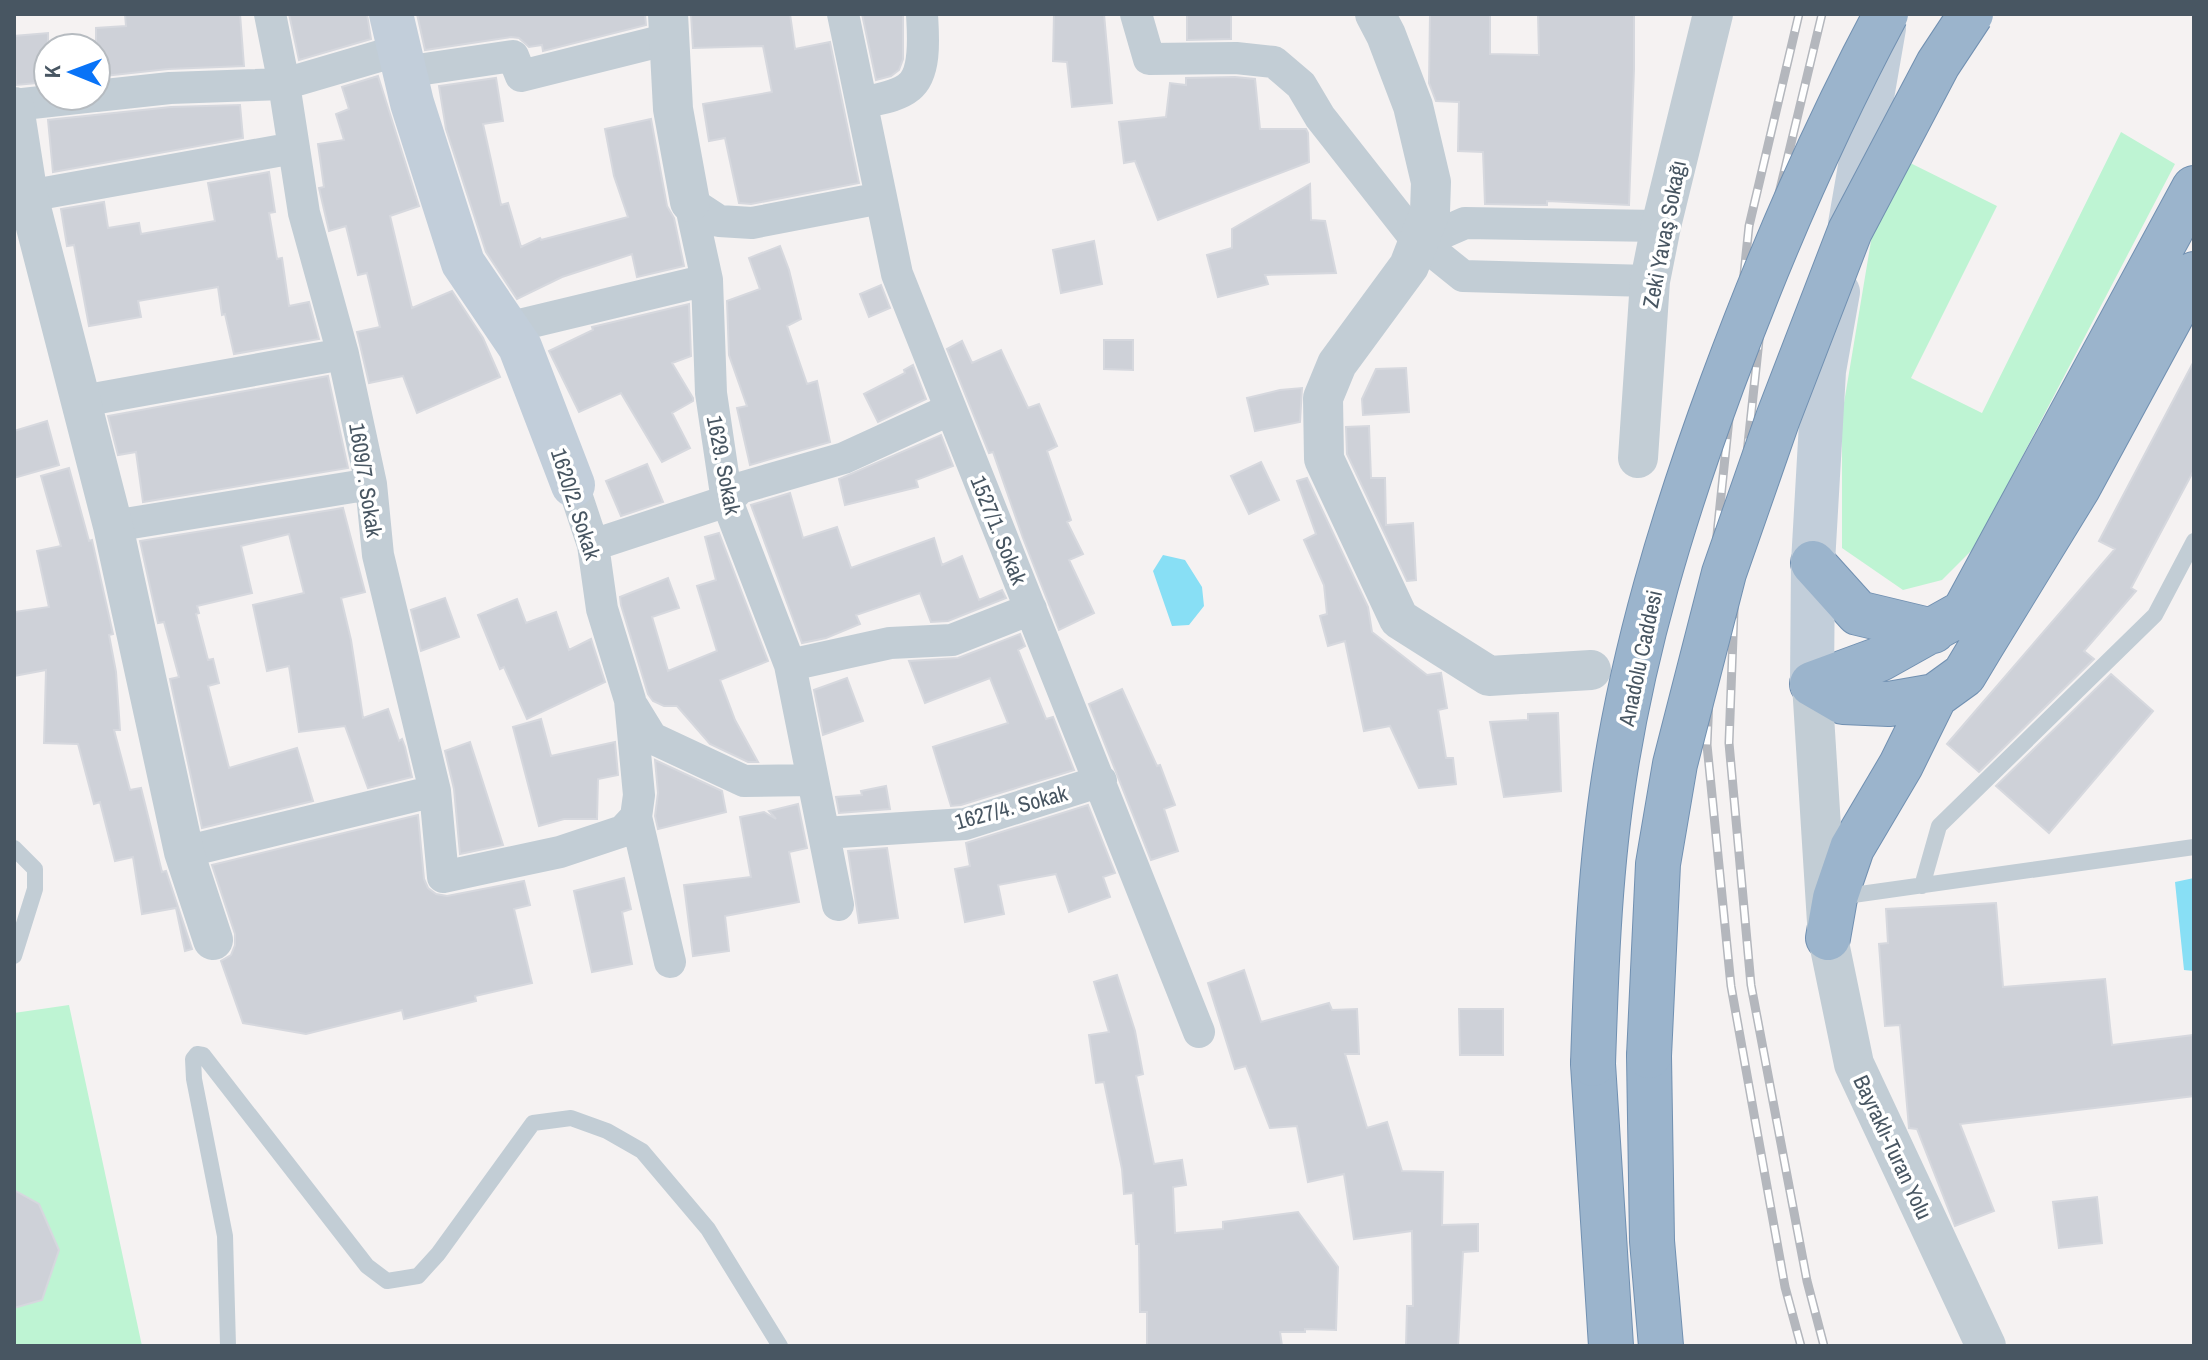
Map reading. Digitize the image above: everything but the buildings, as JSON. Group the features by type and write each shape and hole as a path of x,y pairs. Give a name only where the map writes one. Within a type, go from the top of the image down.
{"highway":[{"name":"Anadolu Caddesi","path":"1611,1346 1593,1064 1597,933 1612,792 1645,621 1703,436 1756,293 1827,127 1886,14"},
{"path":"1661,1346 1652,1241 1649,1056 1658,864 1675,764 1724,573 1778,418 1850,231 1938,64 1971,14"},
{"path":"1812,684 1880,659 1964,612 2194,188"},
{"path":"1812,684 1843,702 1889,704 1935,696 1964,675 2078,488 2194,274"},
{"path":"1813,563 1858,613 1933,631"},
{"path":"1832,918 1852,848 1901,765 1935,696"}],"main road":[{"name":"Anadolu Caddesi","path":"1812,684 1813,563 1824,371 1886,14"},
{"name":"1620/2. Sokak","path":"398,45 412,103 463,263 520,347 573,485"}],"street":[{"name":"1609/7. Sokak","path":"270,14 304,213 343,354 371,484 378,555 435,791 443,877 560,852 623,831 636,817"},
{"name":"1527/1. Sokak","path":"843,14 897,274 1199,1032"},
{"path":"862,103 894,95 911,86 919,71 922,14"},
{"path":"1136,14 1149,59 1236,58 1274,62 1301,85 1320,117 1421,243 1463,276 1650,281"},
{"path":"1375,14 1413,106 1431,182 1430,212 1421,243 1409,266 1337,364 1323,398 1324,459 1399,619 1489,676 1591,670"},
{"name":"Zeki Yavaş Sokağı","path":"1638,458 1650,281 1713,14"},
{"path":"112,94 170,88 284,84 398,45 513,56 521,76 669,27"},
{"name":"1629. Sokak","path":"669,27 673,109 707,280 711,393 727,501 790,665 838,905"},
{"path":"14,106 28,196 113,526 184,852 213,940"},
{"path":"28,196 294,148"},
{"path":"690,202 719,221 752,223 881,198"},
{"path":"1421,243 1465,223 1661,226"},
{"path":"507,328 707,280"},
{"path":"82,401 343,354"},
{"path":"593,545 727,501 740,488 844,458 949,410"},
{"path":"113,526 371,484"},
{"name":"1620/2. Sokak","path":"573,485 593,545 602,609 630,700 639,795 636,817 670,962"},
{"path":"790,665 890,643 952,640 1031,609"},
{"name":"Bayraklı-Turan Yolu","path":"1812,684 1832,918 1854,1064 1986,1346"},
{"path":"630,700 652,738 744,781 813,780"},
{"name":"1627/4. Sokak","path":"824,833 965,824 1101,781"},
{"path":"184,852 435,791"}],"lane":[{"path":"1922,886 1939,826 2155,615 2194,541"},
{"path":"1832,918 1922,886 2194,847"},
{"path":"14,848 35,869 35,889 14,956"},
{"path":"228,1346 225,1236 194,1079 193,1059 197,1054 203,1055 367,1266 387,1281 418,1276 438,1254 533,1123 571,1118 607,1131 642,1151 708,1229 780,1346"}],"green space":[{"path":"2121,132 2175,164 1975,547 1942,580 1903,590 1842,548 1842,415 1886,151 1997,206 1911,378 1982,413"},
{"path":"69,1005 142,1346 14,1346 14,1013"}],"water":[{"path":"1163,555 1185,560 1202,587 1204,606 1189,625 1172,626 1153,571"},
{"path":"2194,878 2194,971 2184,970 2175,882"}],"railway":[{"path":"1799,14 1749,226 1715,554 1707,745 1731,986 1785,1287 1801,1346"},
{"path":"1822,14 1771,227 1736,557 1729,743 1751,985 1807,1281 1824,1346"}]}
